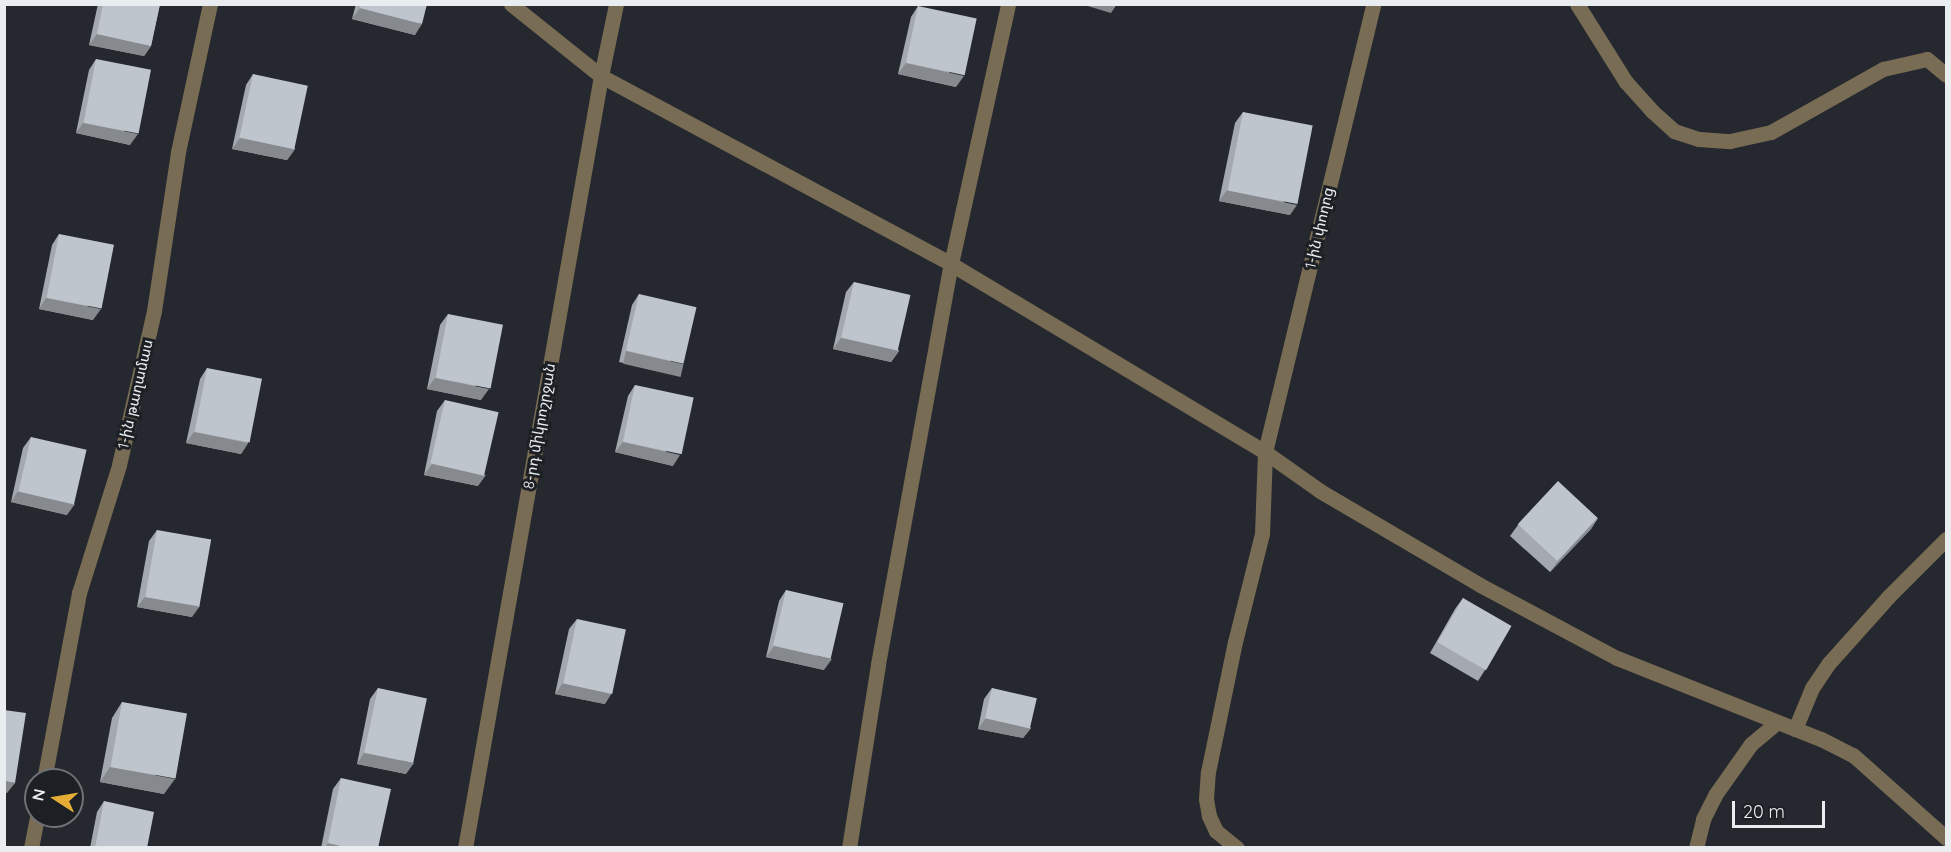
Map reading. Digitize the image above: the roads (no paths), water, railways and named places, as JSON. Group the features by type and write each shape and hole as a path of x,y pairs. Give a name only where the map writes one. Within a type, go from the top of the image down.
{"street":[{"name":"1-ին թաղամաս","path":"46,768 79,593 119,465 154,311 178,152 210,4"},
{"path":"511,4 601,76 951,264 1265,452 1320,491 1480,585 1617,658 1821,739 1853,755 1947,838"},
{"name":"8-րդ միկրոշրջան","path":"465,848 601,76 616,4"},
{"path":"849,848 878,663 951,264 1008,4"},
{"name":"1-ին փողոց","path":"1219,848 1216,831 1207,809 1208,772 1235,642 1262,534 1265,452 1373,4"},
{"path":"1577,4 1626,82 1652,111 1674,131 1699,139 1730,141 1771,132 1883,69 1928,59 1947,75"},
{"path":"1794,729 1812,688 1829,663 1888,597 1947,539"},
{"path":"1696,848 1703,819 1715,795 1751,744 1777,722"},
{"path":"31,848 35,828"},
{"path":"1216,831 1237,848"}]}
